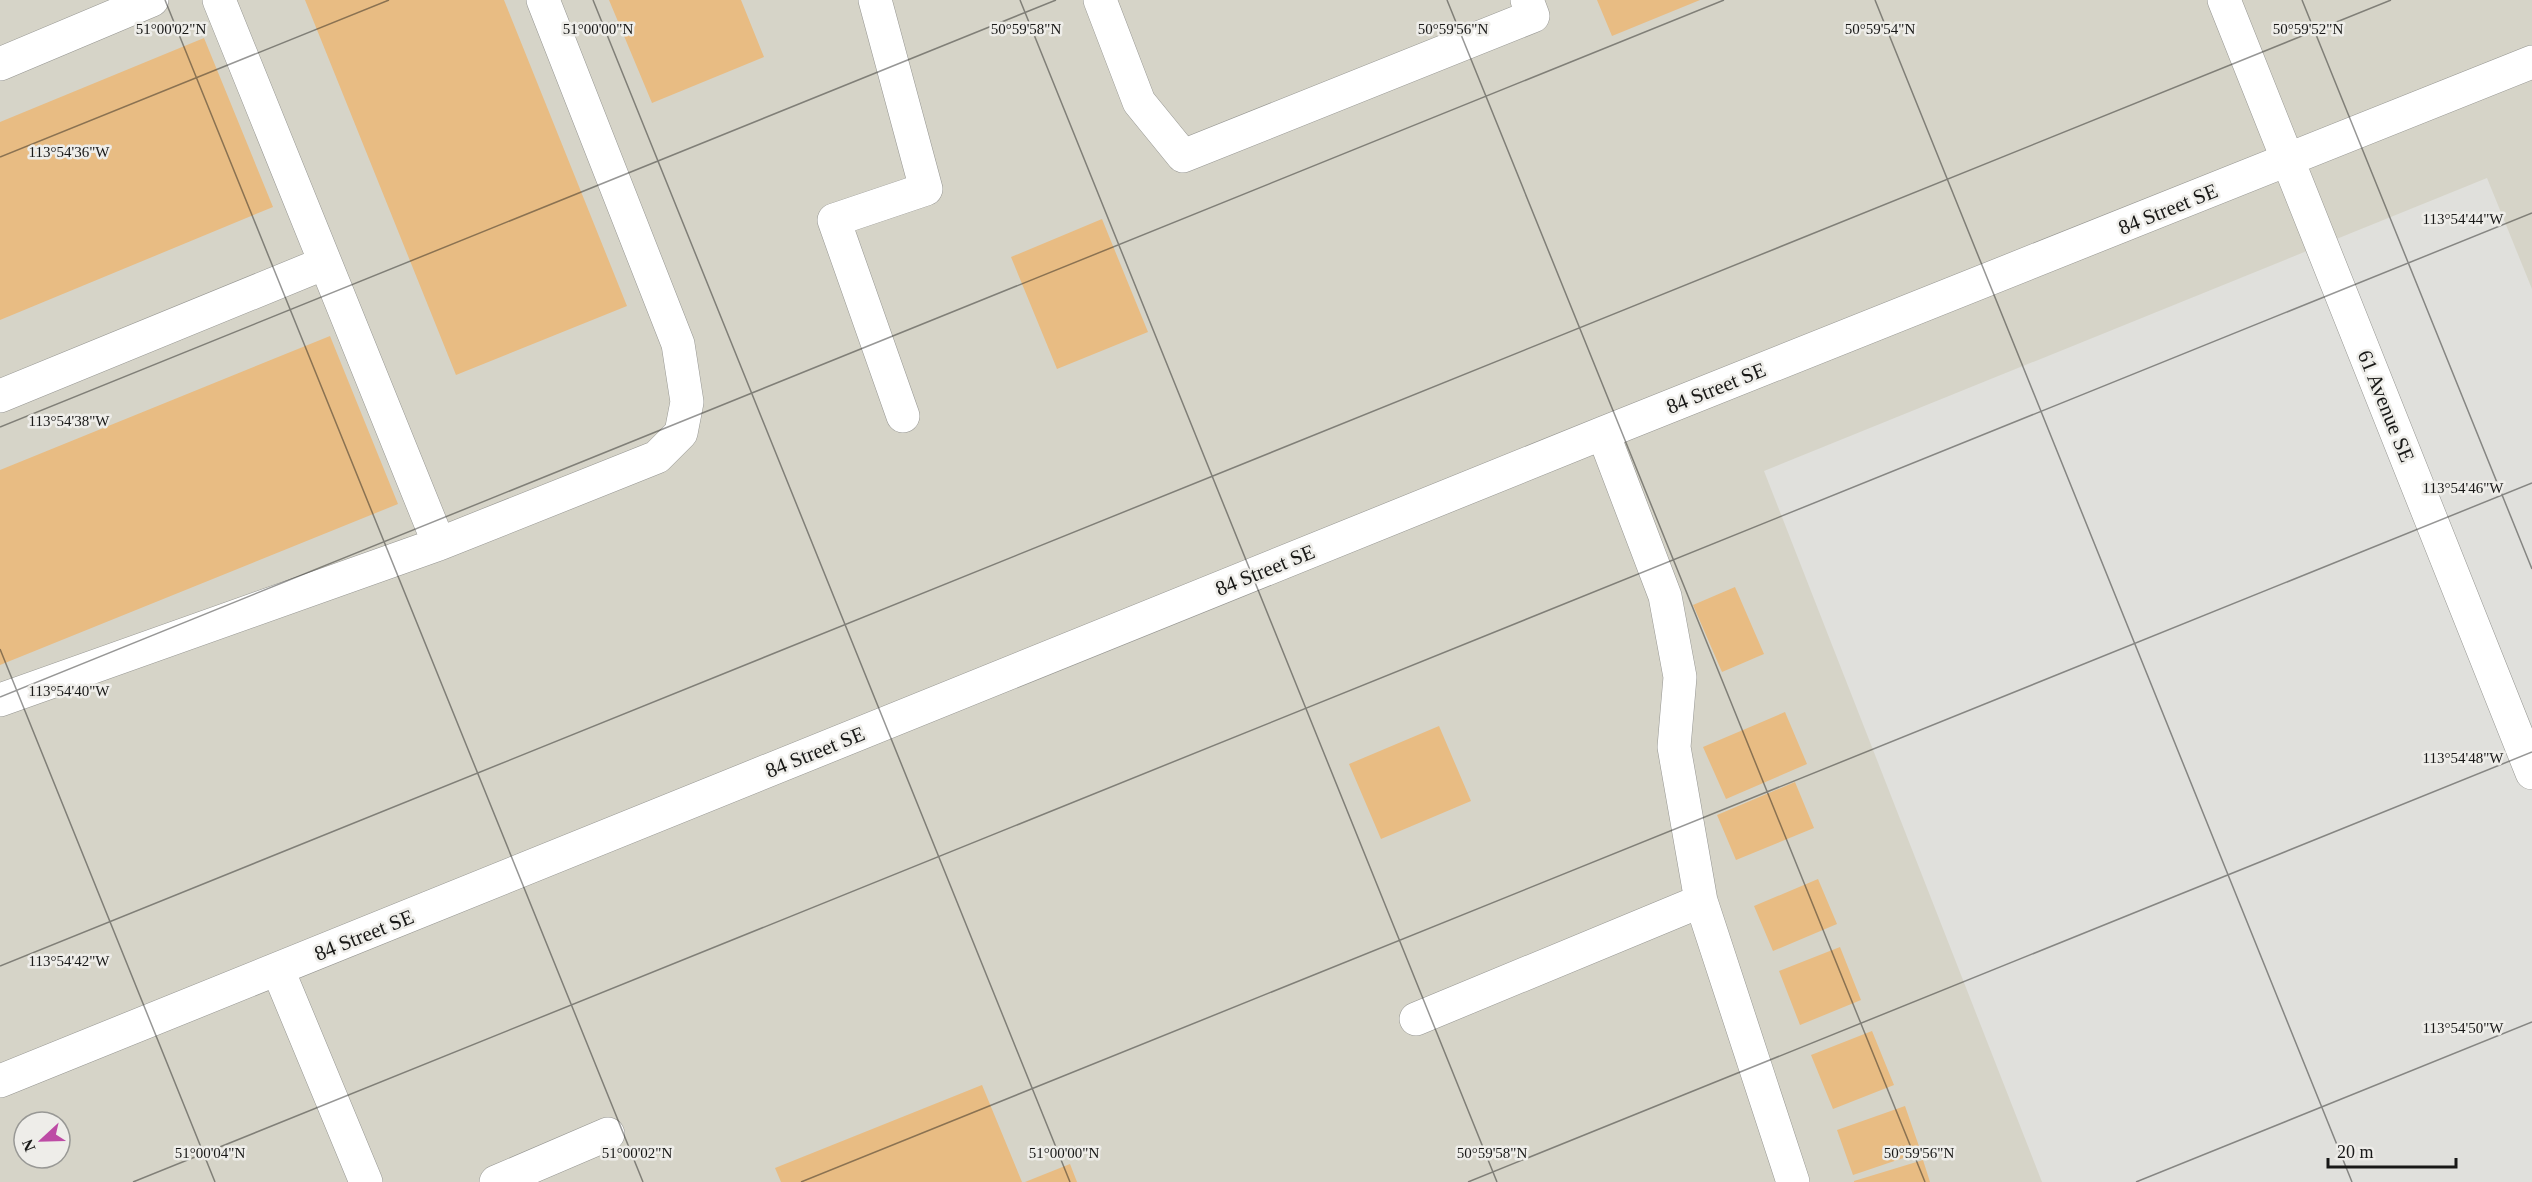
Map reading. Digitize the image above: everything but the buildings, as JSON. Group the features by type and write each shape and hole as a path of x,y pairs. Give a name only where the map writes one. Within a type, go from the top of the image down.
{"street":[{"path":"0,64 152,0"},
{"path":"219,0 439,544"},
{"path":"0,700 439,544 657,457 681,433 687,402 678,344 543,0"},
{"path":"875,0 926,189 834,220 903,416"},
{"path":"1100,0 1139,102 1183,156 1533,16 1527,0"},
{"name":"61 Avenue SE","path":"2224,0 2532,773"},
{"name":"84 Street SE","path":"0,1081 1603,433 2532,62"},
{"path":"0,396 326,262"},
{"path":"1603,433 1665,596 1680,676 1674,747 1701,901 1793,1182"},
{"path":"1416,1019 1701,901"},
{"path":"278,970 366,1182"},
{"path":"496,1182 608,1134"}],"shaded area":[{"path":"0,0 2532,0 2532,289 2487,178 1764,471 2042,1182 0,1182"}]}
